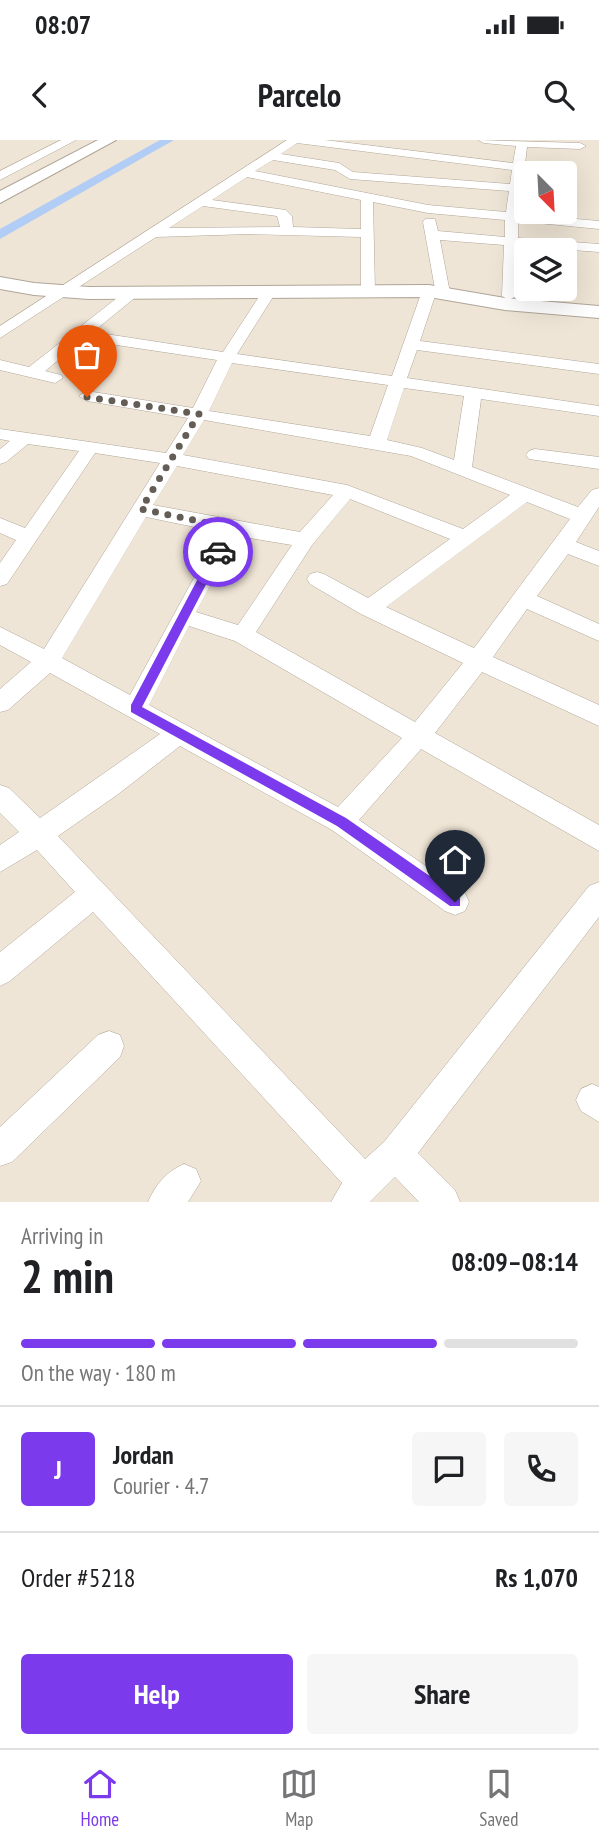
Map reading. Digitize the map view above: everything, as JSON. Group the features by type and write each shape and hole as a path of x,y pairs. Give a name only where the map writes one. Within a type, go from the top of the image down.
{"main road":[{"path":"0,188 92,140"},
{"path":"0,198 108,140"},
{"path":"0,283 64,291 368,291 509,296 599,303"},
{"path":"445,293 505,304 599,312"}],"street":[{"path":"31,160 32,140"},
{"path":"0,176 70,140"},
{"path":"0,333 296,140 514,166"},
{"path":"484,140 580,146"},
{"path":"520,161 522,142"},
{"path":"270,156 340,167 350,175 514,188"},
{"path":"0,162 31,160"},
{"path":"245,173 428,209 599,225"},
{"path":"367,197 368,291"},
{"path":"200,202 281,213 285,216 287,231"},
{"path":"509,296 514,202"},
{"path":"377,443 412,345 445,293 428,209"},
{"path":"153,233 367,233"},
{"path":"432,234 599,248"},
{"path":"0,703 49,660 199,414 228,357 269,292"},
{"path":"32,373 132,293"},
{"path":"80,335 599,411"},
{"path":"412,345 599,369"},
{"path":"0,365 55,378"},
{"path":"462,469 473,393"},
{"path":"87,397 377,443 416,452 582,516"},
{"path":"0,434 172,459 347,491 465,537"},
{"path":"0,458 24,438"},
{"path":"0,579 90,449"},
{"path":"535,455 599,463"},
{"path":"243,635 304,540 347,491"},
{"path":"369,608 526,493"},
{"path":"341,822 419,735 478,660 599,494"},
{"path":"141,509 304,540"},
{"path":"0,525 29,538"},
{"path":"135,709 231,528"},
{"path":"564,545 599,558"},
{"path":"317,579 369,608 599,716"},
{"path":"524,599 599,633"},
{"path":"183,616 243,635 599,839"},
{"path":"0,635 341,822 455,902"},
{"path":"0,860 108,787 179,733"},
{"path":"0,796 39,834 356,1192 396,1154 599,895"},
{"path":"0,971 93,895"},
{"path":"0,1150 109,1046"},
{"path":"396,1154 443,1202"}],"waterway":[{"path":"0,235 168,140"}],"way so far":[{"path":"87,397 199,414 141,509 231,528 218,552"}],"route":[{"path":"218,552 135,709 341,822 455,902"}]}
